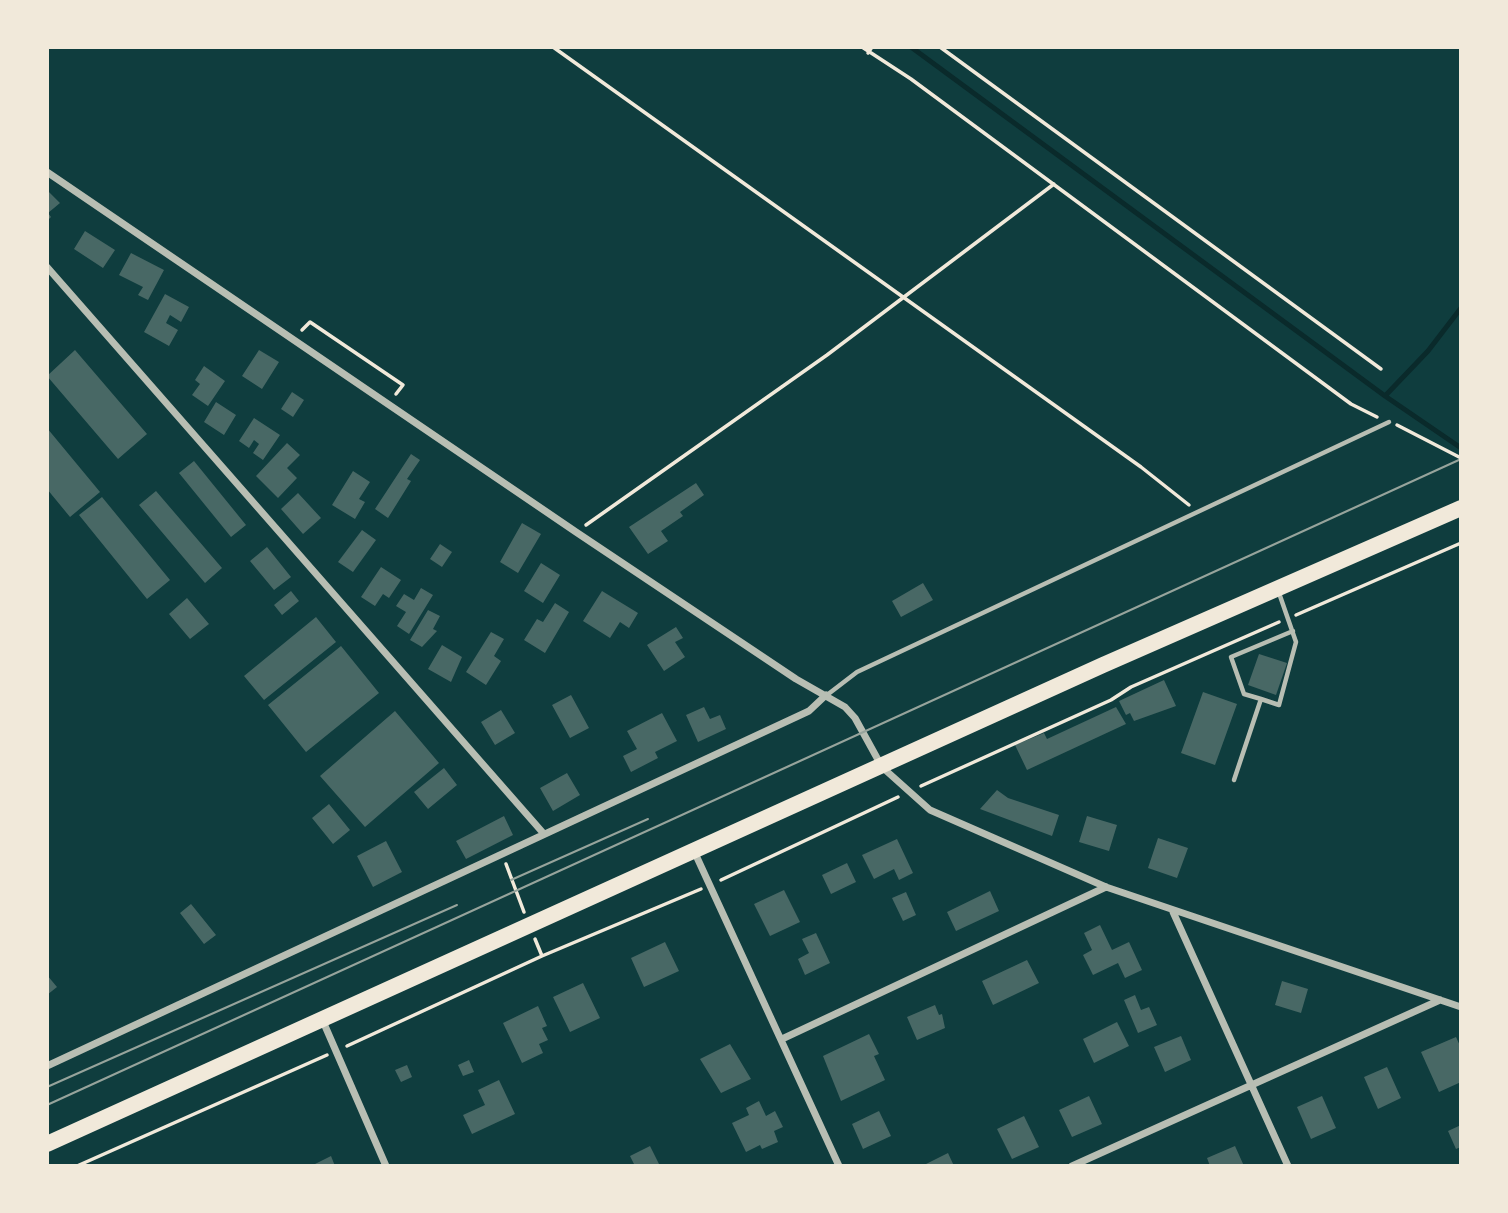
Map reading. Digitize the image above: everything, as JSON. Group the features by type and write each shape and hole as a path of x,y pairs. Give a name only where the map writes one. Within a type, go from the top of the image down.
{"main road":[{"path":"47,1143 1461,508"}],"street":[{"path":"47,172 576,532 796,679 826,695 855,718 882,766 930,810 1106,887 1173,912 1461,1007"},
{"path":"47,267 544,834"},
{"path":"47,1066 374,917 502,853 809,711 826,695"},
{"path":"694,851 839,1166"},
{"path":"782,1039 1106,887"},
{"path":"1173,912 1288,1166"},
{"path":"1072,1166 1440,1000"},
{"path":"322,1018 386,1166"}],"lane":[{"path":"826,695 857,672 1196,510 1389,422"},
{"path":"1277,589 1289,618 1293,631 1296,642 1279,705 1244,694 1231,657 1293,631"},
{"path":"1234,780 1261,699"}],"path":[{"path":"553,47 1142,467 1196,510"},
{"path":"862,47 911,79 1351,404 1461,458"},
{"path":"868,53 872,47"},
{"path":"940,47 1381,369"},
{"path":"576,532 904,297 1054,184"},
{"path":"293,340 310,322 403,385 389,404"},
{"path":"78,1166 542,956 710,885 977,758 1111,700 1131,687 1461,543"},
{"path":"502,853 542,956"}],"building":[{"path":"47,190 60,203 48,213 51,217 47,221"},
{"path":"85,231 115,250 103,268 74,249"},
{"path":"131,253 164,270 148,300 138,295 143,287 119,275"},
{"path":"165,294 189,307 181,322 170,315 166,323 178,330 169,346 144,332"},
{"path":"75,350 147,434 118,459 47,376"},
{"path":"259,350 279,362 262,389 242,376"},
{"path":"204,366 225,381 208,406 192,395 200,384 195,380"},
{"path":"292,392 304,400 293,417 281,409"},
{"path":"216,402 236,415 224,435 204,422"},
{"path":"254,418 280,435 263,460 253,453 259,444 254,440 249,448 239,441"},
{"path":"47,428 100,492 70,517 47,489"},
{"path":"287,443 300,455 287,468 297,478 278,498 256,476"},
{"path":"411,454 420,460 407,479 411,481 388,518 375,509"},
{"path":"194,461 246,525 231,537 179,473"},
{"path":"353,471 370,482 359,499 365,502 355,519 332,505"},
{"path":"696,483 704,495 680,512 683,516 661,531 668,541 648,554 629,527"},
{"path":"156,491 222,568 205,583 139,505"},
{"path":"298,493 321,518 303,534 281,509"},
{"path":"102,497 170,580 147,599 79,515"},
{"path":"522,523 541,534 518,573 500,562"},
{"path":"362,530 376,540 353,572 338,562"},
{"path":"440,544 452,552 442,567 430,559"},
{"path":"267,547 291,577 274,590 250,561"},
{"path":"541,563 560,575 543,603 524,591"},
{"path":"381,567 401,580 389,598 383,594 375,606 361,597"},
{"path":"923,583 933,600 901,617 892,601"},
{"path":"421,588 433,595 409,634 397,626 406,612 396,606 404,594 414,600"},
{"path":"291,591 299,601 282,615 274,605"},
{"path":"602,591 638,613 629,628 620,622 610,638 583,621"},
{"path":"187,598 209,624 190,639 169,614"},
{"path":"555,603 569,612 545,653 524,640 537,619 543,622"},
{"path":"428,610 440,616 433,629 437,631 422,647 410,640"},
{"path":"316,617 336,642 264,700 244,676"},
{"path":"676,627 683,638 675,642 685,657 664,671 647,645"},
{"path":"491,632 504,639 494,656 501,661 486,685 466,672"},
{"path":"442,645 462,657 451,682 428,669"},
{"path":"341,646 379,693 306,752 268,705"},
{"path":"1259,654 1287,663 1276,695 1248,685"},
{"path":"1164,680 1176,706 1134,721 1130,713 1126,715 1119,701"},
{"path":"1203,692 1237,704 1215,765 1181,753"},
{"path":"571,695 589,728 570,738 552,705"},
{"path":"704,707 710,719 720,715 726,729 698,742 686,715"},
{"path":"1116,707 1126,724 1027,770 1015,745 1044,733 1047,739"},
{"path":"501,710 515,733 495,745 481,722"},
{"path":"395,711 439,763 365,827 320,776"},
{"path":"662,713 677,741 655,752 658,758 631,772 623,756 637,749 627,731"},
{"path":"444,768 457,785 428,809 414,792"},
{"path":"567,773 580,795 553,811 540,788"},
{"path":"997,790 1008,798 1059,815 1052,836 980,809"},
{"path":"329,804 350,830 333,844 312,818"},
{"path":"504,816 513,835 466,859 456,841"},
{"path":"1087,816 1117,825 1109,851 1079,842"},
{"path":"1158,838 1188,848 1177,878 1148,868"},
{"path":"897,839 913,873 899,880 894,869 874,879 862,855"},
{"path":"386,841 402,872 373,887 357,856"},
{"path":"847,863 856,882 831,894 822,875"},
{"path":"784,890 800,922 770,936 754,904"},
{"path":"990,891 999,911 956,931 947,912"},
{"path":"906,892 916,915 903,921 892,898"},
{"path":"191,904 216,935 204,944 180,913"},
{"path":"1100,925 1112,950 1129,942 1142,970 1125,978 1118,963 1093,975 1083,955 1092,950 1084,933"},
{"path":"816,933 830,963 805,975 798,959 809,953 802,939"},
{"path":"665,942 679,971 644,987 631,958"},
{"path":"1027,960 1039,983 993,1005 982,981"},
{"path":"47,975 57,987 47,995"},
{"path":"1282,981 1308,989 1301,1013 1275,1005"},
{"path":"583,983 600,1018 570,1032 553,997"},
{"path":"1135,995 1141,1010 1149,1007 1157,1025 1138,1033 1124,1000"},
{"path":"935,1005 939,1015 942,1014 945,1028 917,1040 907,1017"},
{"path":"538,1006 547,1026 542,1028 548,1040 539,1044 543,1053 522,1063 503,1023"},
{"path":"1117,1022 1129,1046 1094,1063 1083,1039"},
{"path":"869,1034 879,1054 874,1056 885,1080 841,1101 823,1056"},
{"path":"1181,1036 1191,1060 1165,1072 1154,1047"},
{"path":"1456,1037 1461,1048 1461,1082 1439,1092 1421,1052"},
{"path":"730,1044 751,1079 721,1093 700,1059"},
{"path":"469,1060 474,1072 463,1076 458,1065"},
{"path":"407,1065 412,1077 401,1082 395,1070"},
{"path":"1387,1067 1401,1098 1378,1109 1364,1077"},
{"path":"499,1080 515,1114 472,1134 463,1115 485,1105 478,1090"},
{"path":"1089,1096 1102,1124 1072,1137 1059,1110"},
{"path":"1322,1096 1336,1128 1311,1139 1297,1107"},
{"path":"759,1101 766,1116 775,1111 783,1127 774,1131 778,1142 762,1149 760,1145 746,1152 732,1123 749,1115 746,1108"},
{"path":"879,1111 891,1136 863,1149 852,1124"},
{"path":"1024,1116 1039,1147 1012,1159 997,1129"},
{"path":"1461,1125 1461,1147 1456,1149 1448,1131"},
{"path":"650,1146 660,1166 635,1166 630,1156"},
{"path":"1235,1146 1244,1166 1210,1166 1207,1158"},
{"path":"948,1153 954,1166 922,1166"},
{"path":"331,1156 335,1166 311,1166"}],"waterway":[{"path":"911,47 1385,396 1461,448"},
{"path":"1385,396 1428,351 1461,308"}],"tram line":[{"path":"47,1105 1461,459"},
{"path":"511,880 648,819"},
{"path":"47,1087 457,905"}]}
